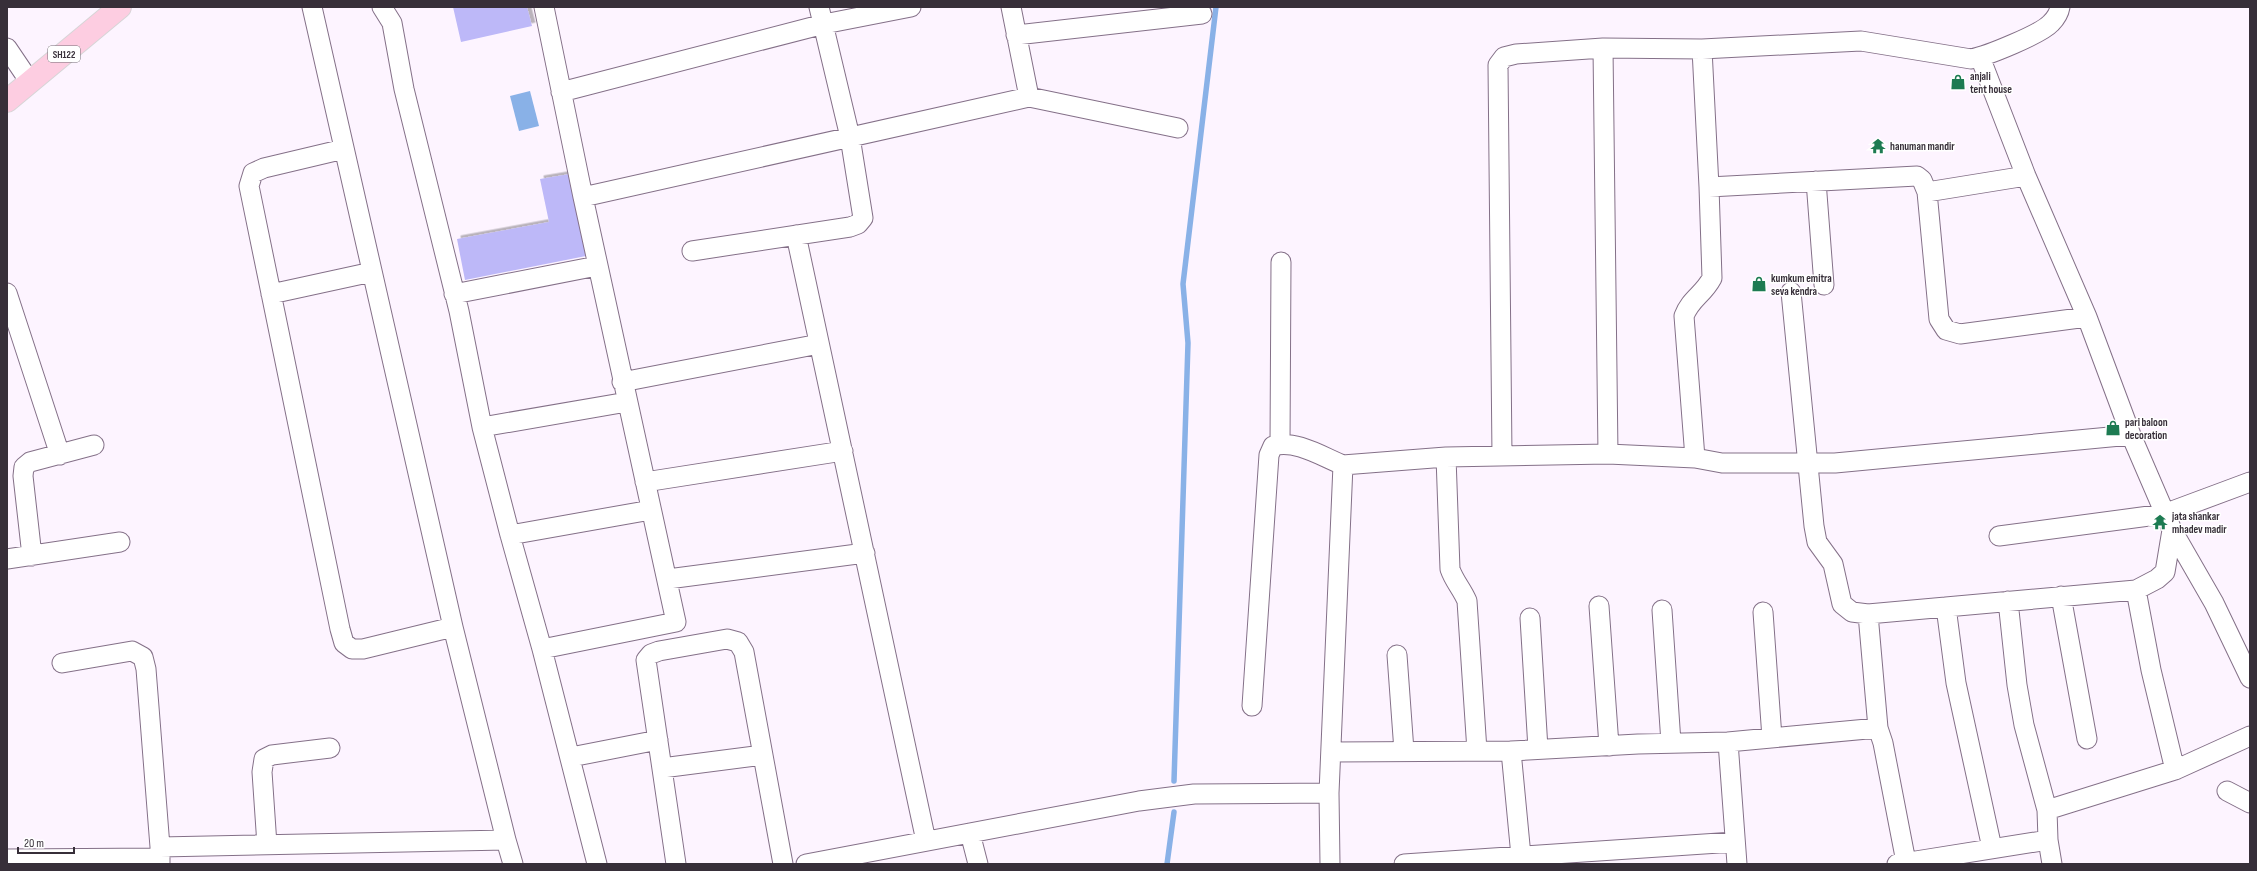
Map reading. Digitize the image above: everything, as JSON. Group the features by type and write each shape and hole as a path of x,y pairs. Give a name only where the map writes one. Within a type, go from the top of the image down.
{"main road":[{"name":"SH122","path":"7,101 120,7"}],"street":[{"path":"312,7 453,627 513,864"},
{"path":"382,7 392,23 404,89 454,294 482,427 542,649 554,703 571,757 597,864"},
{"path":"544,7 622,382 682,646"},
{"path":"561,92 822,16 911,7"},
{"path":"1010,7 1030,97"},
{"path":"1502,456 1498,65 1504,57 1516,54 1603,48 1702,48 1861,41 1971,59 1980,57 2050,24 2060,12 2060,7"},
{"path":"1016,35 1202,14"},
{"path":"692,251 850,227 858,224 862,218 850,137 822,16"},
{"path":"7,48 30,82"},
{"path":"1603,48 1608,454"},
{"path":"1695,458 1684,316 1689,304 1707,288 1712,278 1702,48"},
{"path":"1980,57 2026,176 2087,317 2131,435 2168,522 2214,603 2250,678"},
{"path":"583,197 1030,97 1178,128"},
{"path":"344,149 264,168 252,173 249,186 344,643 352,649 363,649 453,627"},
{"path":"1709,186 1917,176 1922,180 1927,192 1939,319 1946,330 1960,334 2087,317"},
{"path":"1927,192 2026,176"},
{"path":"1816,181 1824,285"},
{"path":"796,235 926,841"},
{"path":"1280,444 1281,262"},
{"path":"454,294 597,266"},
{"path":"271,294 372,272"},
{"path":"1791,292 1808,462 1818,542 1833,564 1842,604 1852,612 1868,614 2136,590 2157,579 2165,572 2168,522"},
{"path":"7,293 60,455"},
{"path":"622,382 819,344"},
{"path":"482,427 627,402"},
{"path":"1252,706 1269,455 1273,446 1280,444 1292,445 1343,465 1446,457 1608,454 1695,458 1722,463 1835,463 2131,435"},
{"path":"32,556 22,476 24,467 30,462 94,445"},
{"path":"645,482 843,451"},
{"path":"1446,457 1450,569 1454,581 1461,587 1467,601 1477,751"},
{"path":"1330,864 1329,793 1332,752 1343,465"},
{"path":"1998,536 2168,522 2250,482"},
{"path":"510,535 652,510"},
{"path":"7,559 120,542"},
{"path":"668,579 865,553"},
{"path":"2136,590 2151,670 2176,770"},
{"path":"2062,596 2087,739"},
{"path":"2008,601 2016,685 2024,725 2047,810 2048,840 2052,864"},
{"path":"1599,606 1609,746"},
{"path":"1946,607 1956,683 1992,848"},
{"path":"1662,610 1671,743"},
{"path":"1763,612 1772,738"},
{"path":"1868,614 1878,728 1883,743 1901,863 1946,860 1992,848 2048,840"},
{"path":"1530,618 1538,749"},
{"path":"542,649 676,622"},
{"path":"676,864 646,660 651,654 712,640 727,639 738,642 744,652 783,864"},
{"path":"62,663 132,651 143,657 146,669 160,856"},
{"path":"1397,655 1404,751"},
{"path":"1332,752 1511,751 1671,743 1728,742 1878,728"},
{"path":"2047,810 2176,770 2250,736"},
{"path":"571,757 658,740"},
{"path":"1728,742 1734,842 1737,864"},
{"path":"267,845 262,772 264,760 272,755 330,748"},
{"path":"1511,751 1521,856"},
{"path":"662,768 763,755"},
{"path":"2227,791 2250,802"},
{"path":"806,864 1139,801 1194,794 1329,793"},
{"path":"970,833 978,864"},
{"path":"7,860 160,856 267,845 506,840"},
{"path":"1404,864 1734,842"}],"water":[{"path":"530,91 539,126 519,131 510,96"}],"building":[{"path":"453,7 527,7 532,26 461,42"},
{"path":"570,174 586,256 465,280 457,239 549,222 540,179"}],"waterway":[{"path":"1174,781 1188,343 1183,284 1216,7"},
{"path":"1167,864 1174,812"}],"place":[{"name":"anjali tent house","path":"1958,82"},
{"name":"hanuman mandir","path":"1878,146"},
{"name":"kumkum emitra seva kendra","path":"1759,284"},
{"name":"pari baloon decoration","path":"2113,428"},
{"name":"jata shankar mhadev madir","path":"2160,522"}]}
